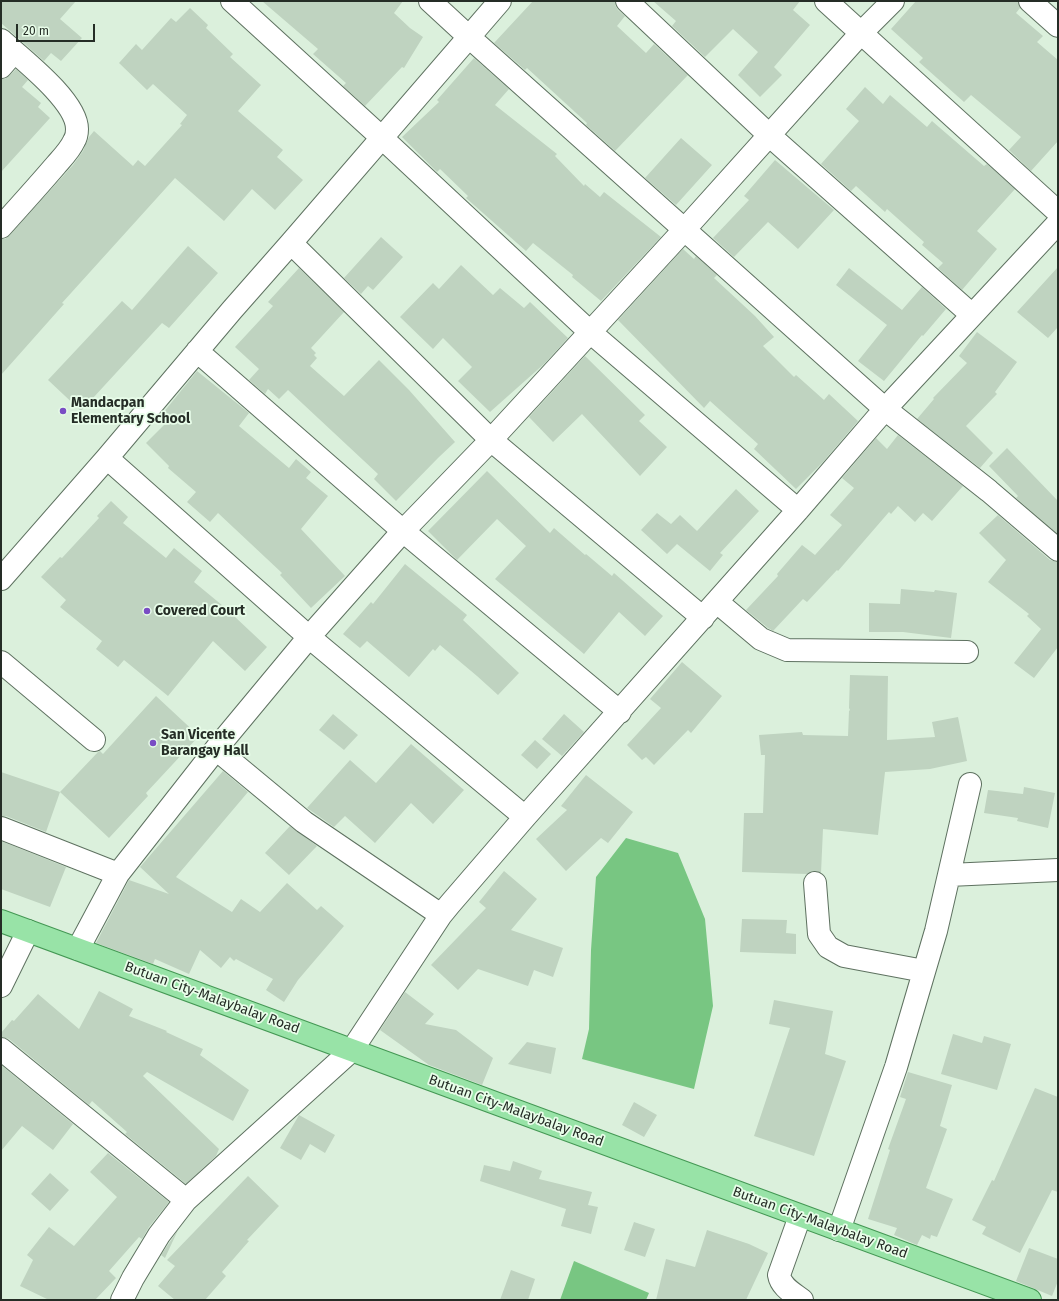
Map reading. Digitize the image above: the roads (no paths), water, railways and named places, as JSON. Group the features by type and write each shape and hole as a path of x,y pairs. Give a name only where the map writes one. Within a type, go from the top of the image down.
{"main road":[{"name":"Butuan City-Malaybalay Road","path":"1,921 1030,1300"}],"street":[{"path":"232,1 590,332 798,510"},
{"path":"430,1 468,37 885,410 989,491 1058,550"},
{"path":"1,579 107,458 196,351 500,1"},
{"path":"627,1 769,135 972,315"},
{"path":"826,1 862,32 1058,212"},
{"path":"78,949 118,874 216,749 309,637 403,531 491,440 684,230 862,32 893,1"},
{"path":"1030,1 1058,26"},
{"path":"1,227 65,154 75,140 77,130 74,116 67,104 52,86 5,53"},
{"path":"122,1300 158,1235 186,1200 352,1050 441,915 525,817 620,712 885,410 1058,223"},
{"path":"291,243 491,440 710,610 761,639 787,650 967,652"},
{"path":"196,351 403,531 620,712"},
{"path":"107,458 309,637 525,817"},
{"path":"1,662 94,740"},
{"path":"216,749 304,822 441,915"},
{"path":"838,1230 896,1067 936,931 970,784"},
{"path":"1,828 118,874"},
{"path":"950,875 1058,870"},
{"path":"815,884 819,934 828,947 844,956 924,971"},
{"path":"1,986 28,931"},
{"path":"1,1049 186,1200"},
{"path":"800,1216 779,1275 784,1286 802,1300"}],"place":[{"name":"Mandacpan Elementary School","path":"63,411"},
{"name":"Covered Court","path":"147,611"},
{"name":"San Vicente Barangay Hall","path":"153,743"}]}
